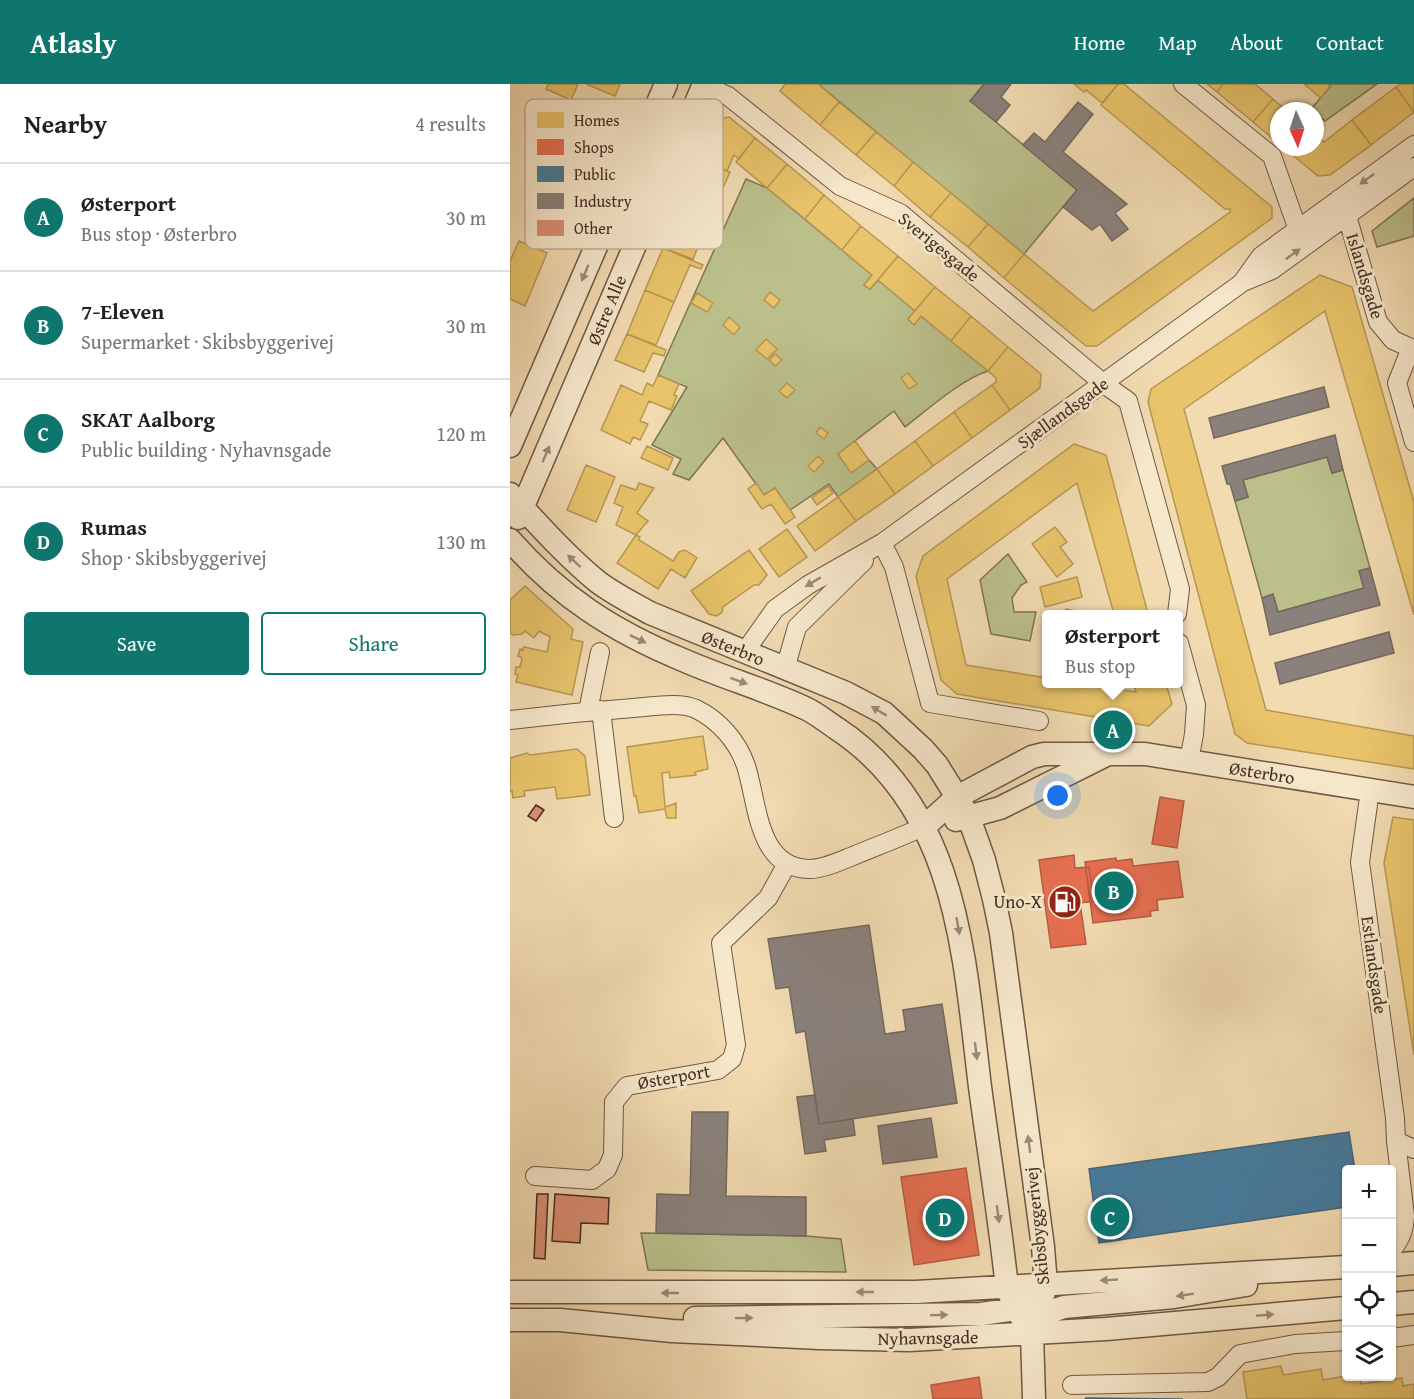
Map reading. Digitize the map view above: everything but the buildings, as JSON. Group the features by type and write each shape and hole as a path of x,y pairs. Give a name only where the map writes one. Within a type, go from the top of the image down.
{"street":[{"name":"Østre Alle","path":"660,99 666,84"},
{"name":"Østre Alle","path":"696,99 703,84"},
{"name":"Sverigesgade","path":"703,84 728,96 840,186 900,213 1104,384 1128,401 1180,589 1178,610"},
{"path":"1184,84 1272,156 1298,230"},
{"name":"Sjællandsgade","path":"744,653 775,609 808,585 882,543 1243,282 1272,270 1414,145"},
{"name":"Sjællandsgade","path":"1243,282 1261,256 1298,230 1343,208 1414,167"},
{"name":"Islandsgade","path":"1343,208 1378,322 1393,340 1412,348 1397,383 1414,442"},
{"name":"Østre Alle","path":"510,446 595,249"},
{"name":"Østre Alle","path":"510,538 516,500 629,249"},
{"name":"Østerbro","path":"516,500 579,565 620,597 650,613 744,653 846,693 884,713 937,765 969,818"},
{"name":"Østerbro","path":"510,538 535,568 563,592 610,626 684,661 773,694 810,711 850,736 897,783 925,826"},
{"path":"882,543 894,567 930,703 1039,721"},
{"name":"Sjællandsgade","path":"785,669 792,637 797,627 882,543"},
{"path":"600,652 594,711 614,818"},
{"path":"1183,658 1196,705 1189,761"},
{"path":"510,720 669,705 694,708 711,718 730,736 746,764 762,832 773,853 787,864"},
{"name":"Østerbro","path":"787,864 810,869 829,865 925,826 969,818 1000,808 1109,753"},
{"name":"Østerbro","path":"925,826 957,797 1032,757 1044,754 1145,754 1414,797"},
{"name":"Estlandsgade","path":"1370,790 1360,862 1395,1118 1404,1227 1401,1238 1396,1245"},
{"name":"Skibsbyggerivej","path":"969,818 984,860 1000,933 1046,1285 1032,1334"},
{"name":"Skibsbyggerivej","path":"925,826 943,870 957,922 1007,1288 1016,1309 1032,1334"},
{"name":"Østerport","path":"535,1176 592,1180 607,1168 612,1155 614,1102 627,1086 718,1070 732,1059 736,1045 721,943 768,898 787,864"},
{"path":"1396,1141 1414,1149"},
{"path":"1396,1265 1414,1263"},
{"path":"510,1292 916,1292 1342,1268"},
{"path":"1034,1399 1032,1334 1049,1312 1064,1307 1174,1297 1342,1269"},
{"path":"560,1320 981,1314 1016,1309 1030,1304 1040,1295 1046,1285"},
{"path":"1396,1304 1414,1302"},
{"name":"Nyhavnsgade","path":"510,1320 560,1320 672,1331 909,1340 1117,1328 1342,1308"},
{"path":"1396,1337 1414,1335"},
{"path":"1072,1385 1208,1382 1218,1377 1240,1354 1295,1344 1342,1341"}],"green space":[{"path":"818,84 984,84 971,101 1077,190 1024,254"},
{"path":"1327,84 1377,84 1325,121 1324,102 1317,102 1330,87"},
{"path":"746,179 767,188 872,275 864,285 870,289 878,280 915,311 908,319 914,324 921,316 988,371 956,388 905,427 894,411 838,454 851,472 869,460 877,469 838,497 829,484 790,510 775,488 764,495 723,438 689,480 673,474 681,459 652,445 687,387 658,375 715,249 723,249 723,230"},
{"path":"1414,198 1414,236 1377,247 1372,231"},
{"path":"1327,457 1332,473 1343,470 1370,568 1359,571 1364,588 1278,612 1273,595 1262,598 1235,501 1248,497 1243,480"},
{"path":"1008,554 1027,582 1021,585 1012,598 1014,612 1036,612 1030,641 991,634 980,580"},
{"path":"641,1233 806,1236 841,1239 846,1272 648,1270"}],"place":[{"name":"Østerport","path":"1113,730"},
{"name":"7-Eleven","path":"1114,891"},
{"name":"Uno-X","path":"1065,902"},
{"name":"SKAT Aalborg","path":"1110,1217"},
{"name":"Rumas","path":"945,1218"}]}
